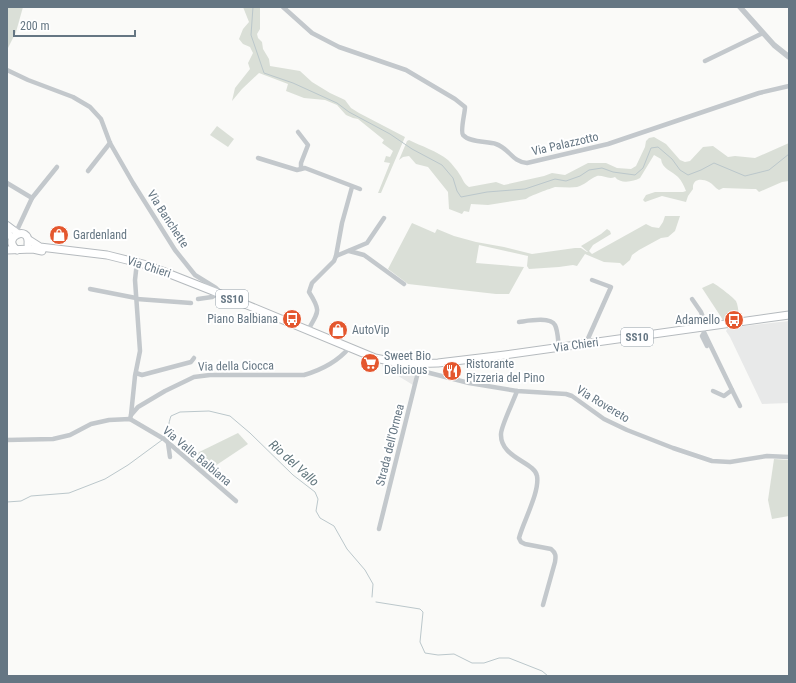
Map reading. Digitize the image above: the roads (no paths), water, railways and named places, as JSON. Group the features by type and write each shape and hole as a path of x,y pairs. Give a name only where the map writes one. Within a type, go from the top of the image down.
{"main road":[{"path":"7,225 26,236 29,240 28,246 21,251 7,250"},
{"path":"7,230 12,246 17,250"},
{"path":"10,241 14,236 21,234"},
{"name":"Via Chieri","path":"29,240 40,247 107,255 137,262 221,294 375,358 419,367 586,343 704,329 789,315"},
{"name":"Via Chieri","path":"25,249 58,252 76,251"},
{"name":"Via Chieri","path":"718,326 789,318"}],"street":[{"name":"Via Palazzotto","path":"282,7 312,33 339,47 406,70 455,99 465,107 462,132 464,136 470,139 496,144 502,147 520,163 534,162 608,144 760,93 789,86"},
{"path":"740,7 774,45 789,57"},
{"path":"705,61 763,33"},
{"name":"Via Banchette","path":"7,70 28,80 73,97 90,107 101,119 110,143 133,184 175,250 195,275 216,288 221,294"},
{"path":"298,132 308,145 301,169"},
{"path":"88,171 110,143"},
{"path":"258,158 297,170 305,168 360,189"},
{"path":"21,234 18,230 32,198 57,167"},
{"path":"7,183 32,198"},
{"path":"308,330 318,310 317,304 309,292 312,283 334,261 342,223 352,187"},
{"path":"336,256 367,243 384,218"},
{"path":"349,251 364,255 404,284"},
{"path":"7,440 57,438 70,435 91,424 130,417 140,351 135,280 137,262"},
{"path":"586,343 611,287 592,280"},
{"path":"90,289 137,298 191,303"},
{"path":"198,299 221,294"},
{"path":"692,299 701,312 704,329 740,406"},
{"path":"519,322 545,319 552,322 555,325 559,347"},
{"path":"704,329 702,336 707,346"},
{"name":"Via della Ciocca","path":"130,417 138,408 165,390 194,377 210,375 304,375 332,362 342,356 349,348"},
{"path":"136,373 142,374 191,362 194,358"},
{"name":"Via Rovereto","path":"419,367 469,383 517,391 558,393 572,396 604,419 627,430 712,461 730,462 767,456 787,457"},
{"name":"Strada dell'Ormea","path":"379,529 419,367"},
{"path":"713,391 724,396 732,390"},
{"path":"517,391 502,427 501,434 504,446 519,460 535,471 537,476 536,489 519,538 521,542 525,544 551,549 556,556 543,605"},
{"name":"Via Valle Balbiana","path":"130,417 168,443 236,501"},
{"path":"168,443 170,458"}],"waterway":[{"path":"253,7 251,35 264,73 293,83 337,103 349,112 442,165 453,178 457,191 461,197 487,192 525,189 555,179 566,181 580,176 589,170 602,168 613,172 635,175 643,168 651,148 658,147 672,159 680,170 688,175 714,163 745,176 769,170 789,154"},
{"name":"Rio del Vallo","path":"164,437 168,429 171,416 180,412 209,411 230,416 250,433 293,475 315,492 318,499 316,511 320,518 334,526 347,549 365,570 373,584 372,597"},
{"name":"Rio del Vallo","path":"7,502 21,501 31,496 69,493 105,479 128,465 162,440"},
{"name":"Rio del Vallo","path":"376,602 420,609 423,612 420,642 425,653 438,655 454,654 472,663 484,663 499,658 509,658 542,671 548,676"}],"place":[{"name":"Gardenland","path":"59,235"},
{"name":"Piano Balbiana","path":"292,319"},
{"name":"Adamello","path":"734,320"},
{"name":"AutoVip","path":"338,330"},
{"name":"Sweet Bio Delicious","path":"370,363"},
{"name":"Ristorante Pizzeria del Pino","path":"452,371"}]}
